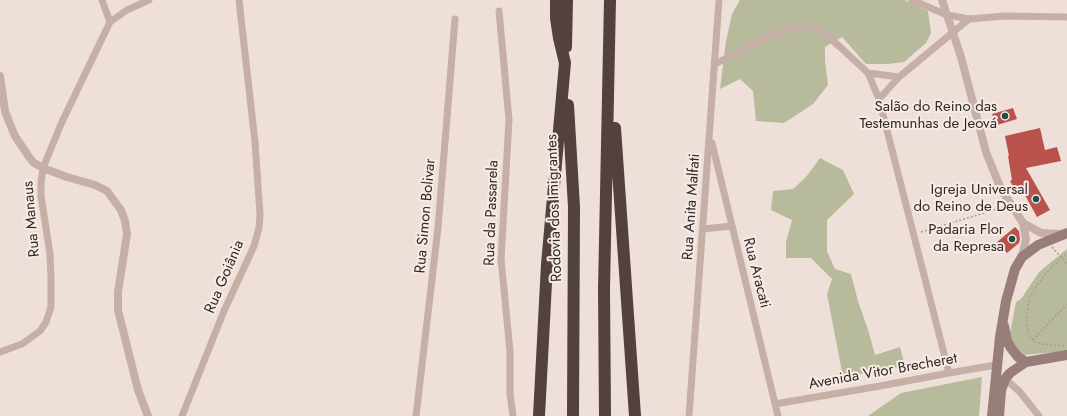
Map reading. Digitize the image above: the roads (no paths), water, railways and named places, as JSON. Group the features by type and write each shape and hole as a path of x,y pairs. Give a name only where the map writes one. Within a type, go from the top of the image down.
{"highway":[{"path":"539,416 547,264 565,63 558,31 556,0"},
{"name":"Rodovia dos Imigrantes","path":"567,0 565,63 574,207 573,416"},
{"path":"605,416 604,281 610,0"},
{"path":"610,52 635,416"}],"main road":[{"path":"992,416 996,365 1004,312 1010,282 1015,269 1022,257 1038,245 1065,233"},
{"path":"1004,312 1004,328 1007,340 1014,353 1026,362"},
{"path":"999,416 1001,391 1005,379 1014,369 1026,362 1067,355"}],"street":[{"path":"102,0 110,22"},
{"path":"0,76 6,111 15,136 34,163 42,168 64,117 110,22 127,10 149,0"},
{"name":"Rua Goiânia","path":"182,416 224,311 254,246 259,228 260,208 255,142 239,0"},
{"name":"Rua Anita Malfati","path":"689,416 719,0"},
{"path":"912,0 947,15 969,19 1005,16 1067,17"},
{"path":"942,0 954,33 986,152 1001,189 1023,223 1026,239 1022,257"},
{"name":"Rua da Passarela","path":"499,11 509,120 501,259 510,351 510,394 513,416"},
{"name":"Rua Simon Bolivar","path":"416,416 438,228 455,19"},
{"path":"879,99 899,77 954,33 969,19"},
{"path":"715,64 771,36 798,26 808,26 824,34 868,73 879,99 949,372"},
{"path":"868,73 899,77"},
{"name":"Rua Aracati","path":"710,135 778,416"},
{"name":"Rua Manaus","path":"0,352 22,344 40,331 46,322 51,307 50,254 41,196 42,168 95,185 107,192 121,210 125,222 127,234 118,292 118,310 138,390 148,416"},
{"path":"1023,223 1040,233 1065,233"},
{"path":"703,229 732,226"},
{"name":"Avenida Vitor Brecheret","path":"775,404 880,386 949,372 996,365"},
{"path":"1005,379 1019,391 1039,416"}],"place":[{"name":"Salão do Reino das Testemunhas de Jeová","path":"1005,116"},
{"name":"Igreja Universal do Reino de Deus","path":"1036,199"},
{"name":"Padaria Flor da Represa","path":"1012,239"}]}
